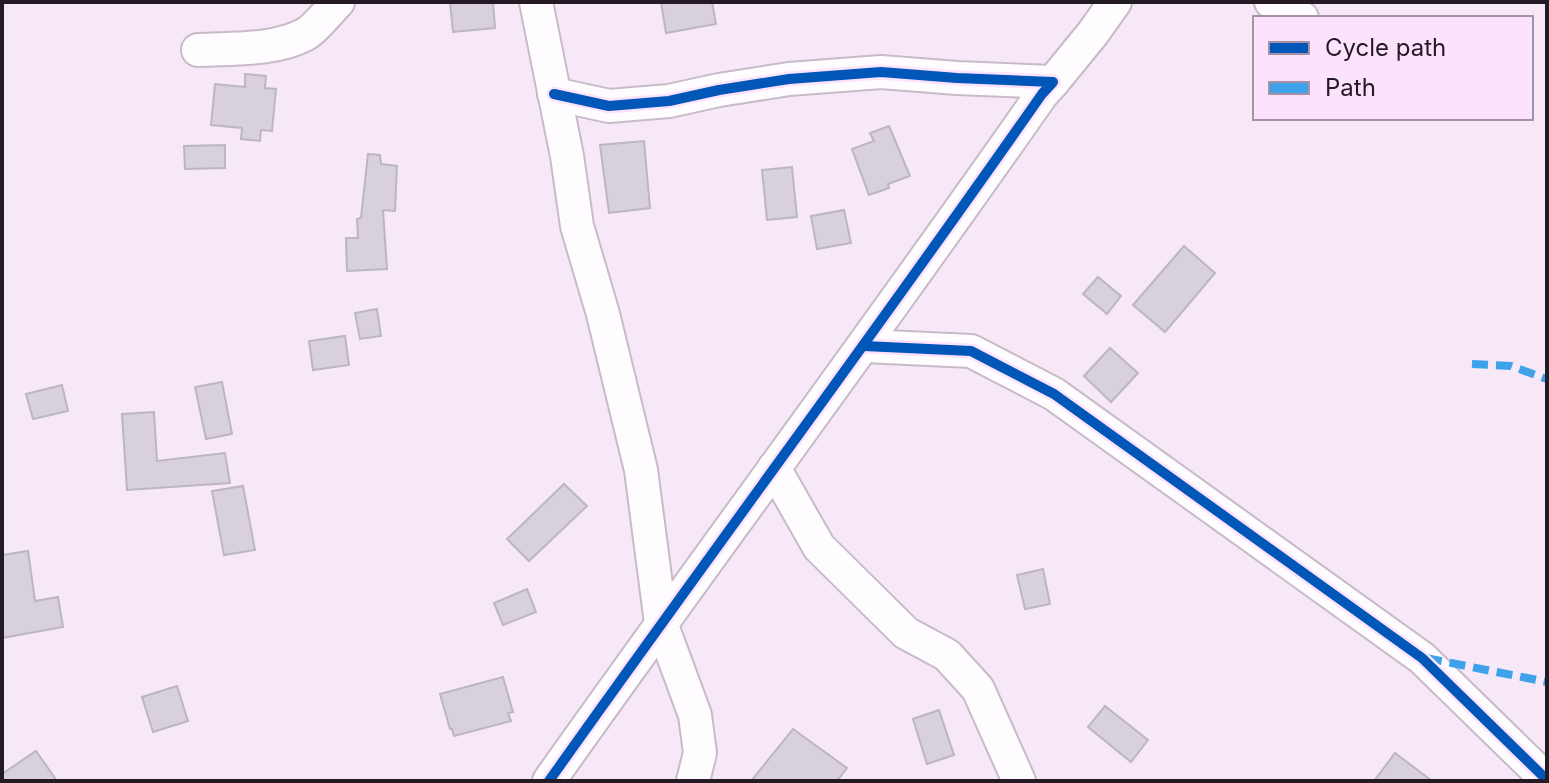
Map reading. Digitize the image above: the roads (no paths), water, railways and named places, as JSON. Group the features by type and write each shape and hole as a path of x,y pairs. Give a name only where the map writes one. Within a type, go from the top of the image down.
{"street":[{"path":"198,50 256,47 283,42 307,33 338,2"},
{"path":"536,2 567,156 577,226 603,314 641,470 661,623 695,715 700,753 693,781"},
{"path":"549,781 1042,94 1115,2"},
{"path":"1271,2 1298,16"},
{"path":"554,94 609,106 669,101 789,79 881,72 1053,82"},
{"path":"864,346 971,351 1054,394 1422,658 1547,780"},
{"path":"774,468 819,547 906,633 947,655 978,689 1019,781"}]}
